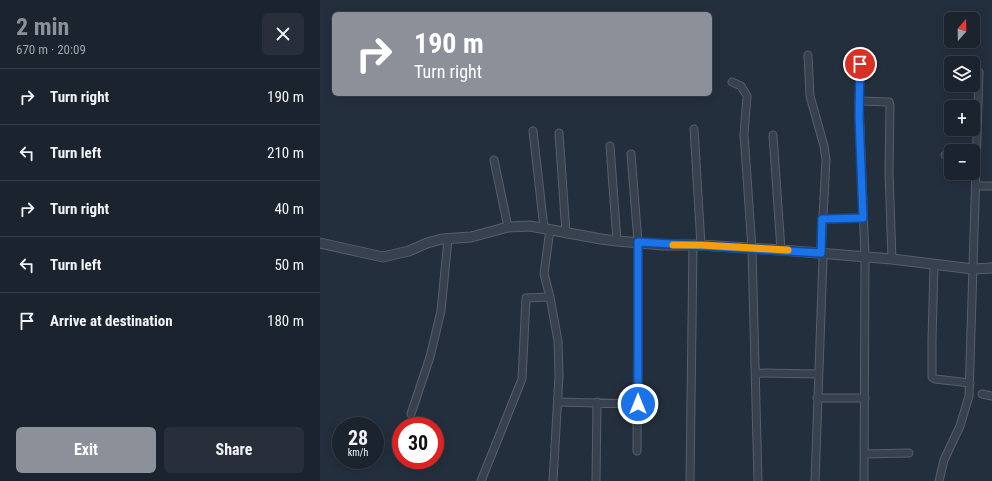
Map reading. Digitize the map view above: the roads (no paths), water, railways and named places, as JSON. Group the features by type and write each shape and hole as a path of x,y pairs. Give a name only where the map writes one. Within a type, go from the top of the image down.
{"street":[{"path":"861,51 859,101 865,257 864,481"},
{"path":"808,55 810,96 824,146 826,160 825,194 822,219 821,253 823,258 815,481"},
{"path":"732,82 741,86 747,96 744,134 752,249 758,481"},
{"path":"976,144 978,92"},
{"path":"859,101 889,102 890,105 889,172 892,260"},
{"path":"690,481 697,245 694,129"},
{"path":"533,131 547,228 544,274 558,341 559,376 553,481"},
{"path":"559,133 566,233"},
{"path":"773,135 781,250"},
{"path":"610,146 617,241"},
{"path":"631,154 638,242 637,451"},
{"path":"494,160 508,228"},
{"path":"939,481 944,460 960,426 969,396 977,180"},
{"path":"977,186 992,186"},
{"path":"822,219 863,218"},
{"path":"320,244 383,257 409,251 427,243 442,239 471,237 508,228 530,226 617,241 781,250 865,257 973,269 992,268"},
{"path":"411,414 430,357 441,310 448,239"},
{"path":"934,265 932,377 935,379 970,383"},
{"path":"481,481 522,379 526,298 550,297"},
{"path":"756,373 818,374"},
{"path":"982,394 992,396"},
{"path":"817,398 865,398"},
{"path":"558,402 638,404"},
{"path":"596,481 597,402"},
{"path":"864,454 909,453"}]}
